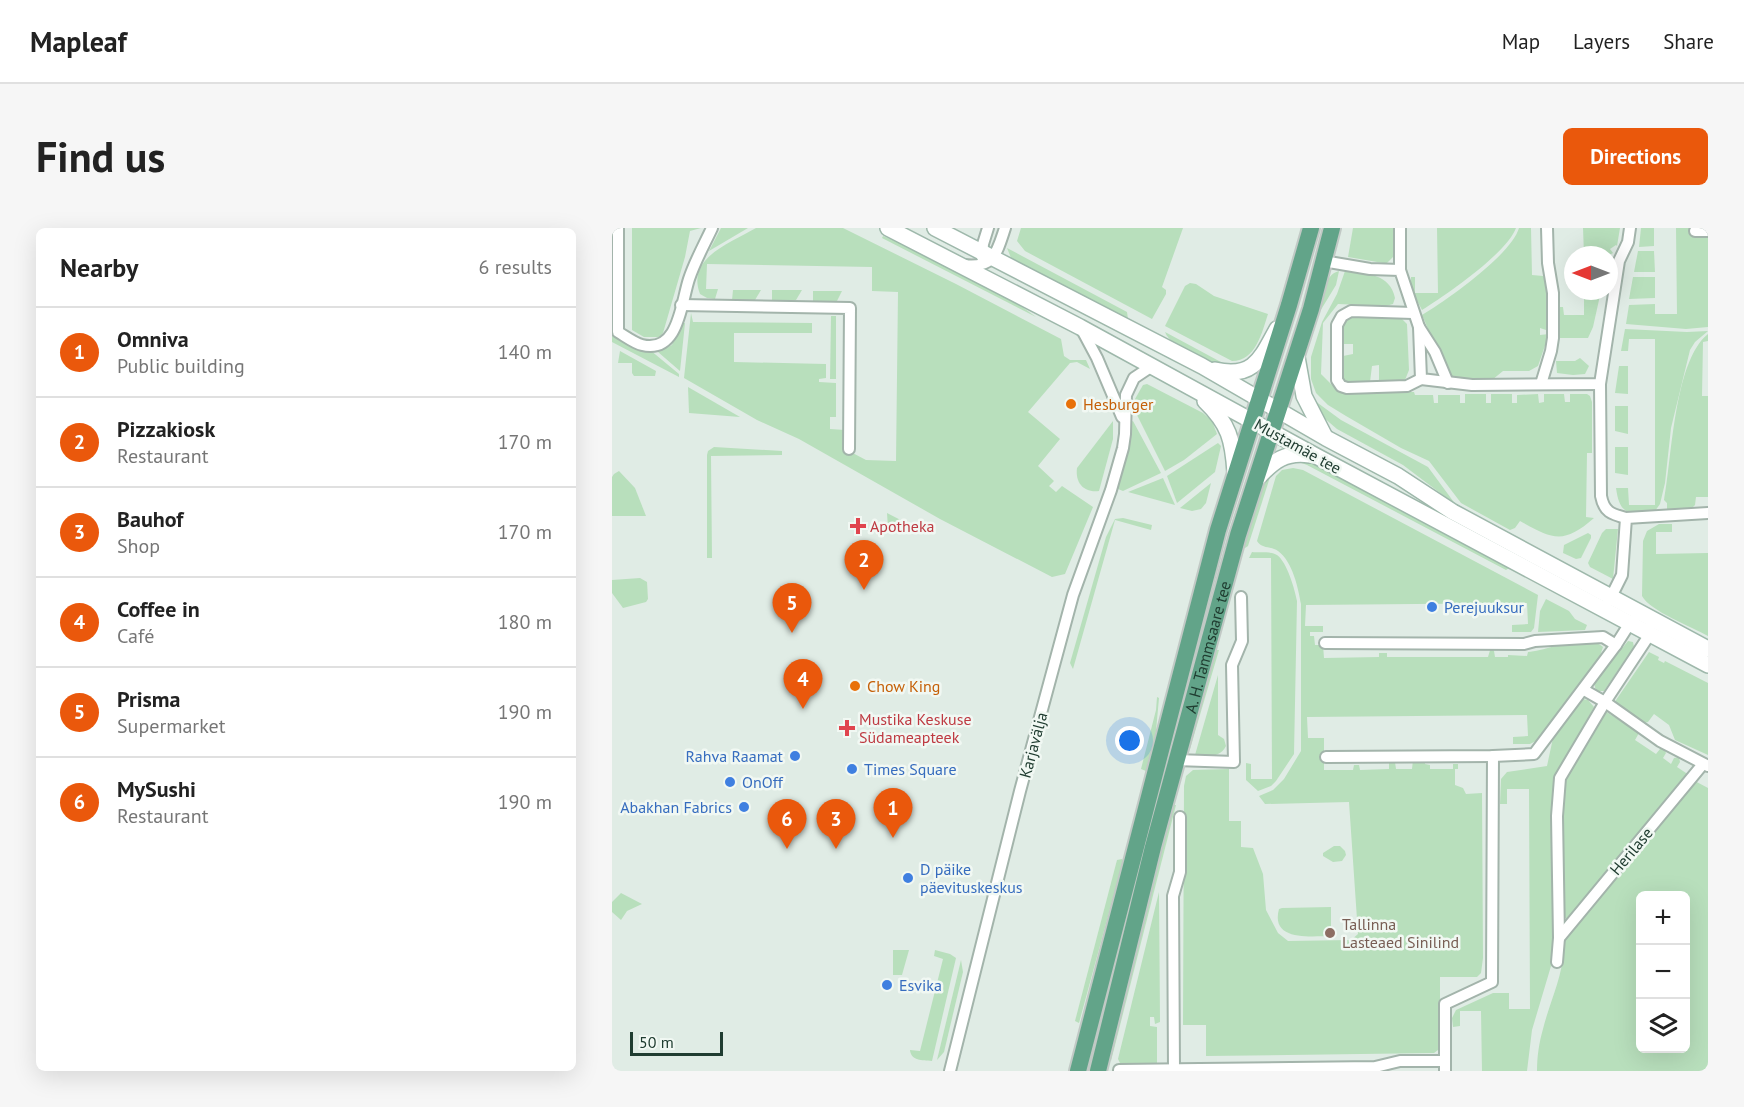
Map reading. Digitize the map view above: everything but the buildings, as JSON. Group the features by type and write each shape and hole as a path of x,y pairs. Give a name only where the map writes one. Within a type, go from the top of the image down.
{"main road":[{"name":"Mustamäe tee","path":"888,228 961,264 987,264 1202,366 1326,438 1398,476 1607,603 1627,628 1650,634 1708,665"},
{"path":"939,230 963,228"},
{"name":"A. H. Tammsaare tee","path":"1078,1071 1235,473 1289,305 1311,228"},
{"name":"A. H. Tammsaare tee","path":"1098,1071 1153,847 1238,535 1297,357 1332,228"},
{"name":"Mustamäe tee","path":"939,230 1080,327 1316,456 1607,603 1647,617 1708,649"},
{"path":"1202,366 1234,373 1253,366 1261,357 1289,305"},
{"path":"1297,357 1304,396 1326,438"},
{"path":"1192,388 1220,417 1230,433 1235,473"},
{"path":"1255,482 1269,465 1282,456 1298,453 1316,456"}],"street":[{"path":"618,228 615,330 640,345 654,346 665,342 677,323 697,257 712,228"},
{"path":"987,264 988,228"},
{"path":"987,264 1005,228"},
{"path":"1400,228 1400,270 1413,313 1435,352 1448,383"},
{"path":"1541,384 1553,338 1553,293 1548,263 1547,228"},
{"path":"1630,228 1628,242 1619,261 1600,384 1603,506 1608,513 1626,519 1708,513"},
{"path":"1695,231 1708,231"},
{"path":"1323,261 1370,269 1400,270"},
{"path":"681,305 850,308 849,449"},
{"path":"1413,313 1351,311 1342,316 1337,325 1337,380 1341,386 1347,388 1407,387 1421,379 1472,385 1600,384"},
{"name":"Karjavälja","path":"1080,327 1097,358 1125,423"},
{"path":"1419,327 1421,379"},
{"name":"Karjavälja","path":"950,1071 1020,791 1064,627 1123,448 1124,402 1134,378 1152,366"},
{"path":"1607,603 1622,575 1626,519"},
{"path":"1176,760 1234,762 1232,665 1242,641 1241,597"},
{"path":"1326,757 1493,756 1534,753 1584,690 1627,628 1647,617 1650,634 1605,702 1560,778 1557,816 1559,938 1557,962"},
{"path":"1325,643 1524,644 1535,641 1603,637 1616,645"},
{"path":"1584,690 1660,741 1706,765"},
{"path":"1119,1070 1375,1067 1400,1061 1445,1066 1445,1004 1492,982 1493,756"},
{"name":"Herilase","path":"1559,938 1706,765"},
{"path":"1174,1070 1173,896 1180,872 1180,817"}],"green space":[{"path":"632,228 701,228 690,231 685,257 663,333 659,337 644,337 632,330"},
{"path":"721,228 748,228 709,251"},
{"path":"756,228 843,228 1061,339 1064,356 1070,360 1086,360 1090,369 1077,362 1070,363 1028,412 1060,439 1038,466 1054,481 1049,486 1056,492 1062,486 1093,507 1065,574 1052,577 940,519 799,439 757,420 684,378 691,313 693,322 812,323 812,333 734,333 734,362 826,364 826,378 819,379 819,382 836,383 836,417 830,417 830,429 845,430 847,450 866,460 896,461 898,292 872,291 872,267 707,264 706,289 718,289 715,299 700,294 697,281 699,271 705,261 723,246"},
{"path":"1021,228 1183,228 1162,287 1166,290 1166,294 1152,319 1025,251 1017,241"},
{"path":"1353,228 1395,228 1393,257 1387,263 1383,263 1348,257"},
{"path":"1437,228 1516,228 1489,261 1422,310 1411,289 1411,277 1415,277 1415,293 1438,293"},
{"path":"1519,228 1531,228 1532,275 1543,276 1548,284 1549,331 1540,328 1540,335 1549,334 1538,366 1529,371 1503,371 1492,380 1453,379 1448,375 1422,315 1477,276 1504,251 1514,239"},
{"path":"1583,228 1620,228 1617,246 1584,246"},
{"path":"1641,228 1654,228 1654,246 1639,247"},
{"path":"1676,228 1692,228 1693,236 1708,235 1708,327 1686,329 1626,324 1629,305 1655,304 1655,314 1677,314"},
{"path":"883,236 962,272 1000,293 1036,317 882,238"},
{"path":"1007,248 1127,312 1128,319 1017,262 1011,258"},
{"path":"1638,251 1654,251 1655,272 1634,272"},
{"path":"1339,271 1336,285 1319,313 1327,282 1334,273"},
{"path":"1345,271 1369,274 1383,279 1395,298 1393,304 1386,306 1338,304 1323,323 1321,374 1339,392 1414,392 1415,395 1433,395 1434,403 1438,403 1438,395 1460,395 1460,403 1465,403 1465,394 1486,394 1486,403 1491,403 1491,394 1512,394 1512,403 1517,403 1517,395 1538,394 1539,403 1544,402 1544,394 1564,394 1565,402 1570,402 1570,394 1587,394 1592,402 1592,453 1587,453 1586,517 1594,518 1566,536 1550,535 1520,521 1515,528 1510,530 1461,503 1429,461 1401,448 1328,405 1316,393 1311,379 1311,357 1322,322 1337,294"},
{"path":"1633,277 1655,277 1655,298 1629,299"},
{"path":"1190,283 1196,284 1214,296 1268,314 1257,344 1247,356 1232,361 1165,326 1185,286"},
{"path":"733,290 761,290 755,300 732,300"},
{"path":"772,290 802,290 796,300 772,300"},
{"path":"813,291 842,291 837,301 813,301"},
{"path":"1584,300 1599,300 1588,338 1560,338 1559,307 1563,307 1564,315 1584,315"},
{"path":"831,316 836,316 836,379 830,379"},
{"path":"1358,316 1401,318 1407,324 1409,370 1405,380 1379,382 1379,365 1372,366 1370,382 1344,382 1343,356 1353,354 1353,344 1343,344 1344,325 1349,318"},
{"path":"680,323 685,323 680,371 658,352 672,345"},
{"path":"1625,329 1708,331 1695,342 1690,350 1671,428 1665,483 1660,504 1655,511 1639,513 1624,509 1620,504 1616,488 1628,488 1629,505 1655,505 1655,339 1629,339 1628,351 1621,351"},
{"path":"1165,332 1232,368 1215,364 1184,350"},
{"path":"612,334 650,350 679,374 679,377 612,342"},
{"path":"1708,334 1708,341 1703,342 1702,396 1708,396 1708,497 1696,497 1695,505 1691,509 1667,510 1667,503 1664,500 1681,387 1697,347"},
{"path":"620,351 656,371 655,376 634,376 632,363 618,363"},
{"path":"1580,358 1589,366 1585,374 1557,373 1556,361 1575,361"},
{"path":"1619,366 1628,366 1628,394 1615,393"},
{"path":"1147,384 1203,413 1212,421 1217,434 1184,460 1165,471 1135,411 1135,399 1143,385"},
{"path":"688,387 740,417 689,413"},
{"path":"1311,398 1341,420 1428,467 1456,505 1403,465 1337,429 1323,417"},
{"path":"1615,406 1628,406 1628,434 1615,431"},
{"path":"1113,421 1113,439 1099,491 1085,489 1077,478 1077,468"},
{"path":"1133,421 1161,473 1123,491 1118,489 1131,439 1131,422"},
{"path":"1218,443 1221,446 1215,472 1177,503 1167,476"},
{"path":"714,447 782,451 782,455 711,456 712,558 707,558 707,455 708,451"},
{"path":"1615,447 1628,447 1628,475 1615,473"},
{"path":"1291,459 1310,461 1509,568 1506,570 1307,465"},
{"path":"1293,468 1303,470 1538,595 1534,628 1531,632 1512,632 1512,625 1528,624 1527,603 1306,605 1305,626 1323,626 1323,632 1310,632 1310,636 1314,636 1315,645 1323,645 1324,658 1379,657 1379,653 1387,653 1387,657 1488,657 1491,647 1495,657 1527,656 1528,652 1587,641 1603,647 1599,659 1536,741 1530,744 1513,744 1513,737 1528,736 1527,715 1307,717 1308,738 1324,738 1324,770 1353,770 1354,765 1359,765 1360,770 1389,769 1389,762 1395,762 1396,769 1412,769 1413,760 1425,760 1425,764 1430,765 1430,769 1453,769 1453,764 1458,764 1458,769 1455,769 1455,785 1463,788 1466,794 1482,793 1483,958 1481,973 1477,977 1440,977 1440,1044 1434,1053 1206,1056 1206,1025 1183,1025 1184,786 1186,776 1193,770 1229,769 1229,821 1241,821 1241,847 1253,848 1263,874 1266,910 1278,933 1288,941 1351,940 1358,934 1349,802 1265,804 1259,796 1273,790 1284,779 1301,751 1300,598 1288,562 1278,551 1261,545 1257,541 1276,476 1282,470"},
{"path":"619,471 635,488 646,516 612,516 612,477"},
{"path":"1271,474 1248,546 1245,548 1242,546 1264,480"},
{"path":"1163,478 1175,505 1128,492"},
{"path":"1211,483 1206,503 1201,509 1192,511 1180,508"},
{"path":"887,513 922,531 891,533 888,528"},
{"path":"1123,518 1152,525 1151,530 1115,520 1073,669 1070,663 1106,537 1115,519"},
{"path":"1659,524 1672,524 1672,532 1656,532 1656,554 1708,553 1708,636 1662,613 1646,602 1642,596 1643,541 1647,531"},
{"path":"1606,529 1618,529 1613,579 1590,567 1588,563"},
{"path":"1588,533 1591,538 1581,558 1576,559 1563,553 1564,545"},
{"path":"1252,552 1271,553 1281,559 1290,576 1297,601 1294,754 1276,781 1271,786 1258,791 1246,780 1246,763 1251,764 1251,779 1272,779 1271,558 1249,558"},
{"path":"640,578 647,582 648,599 646,602 623,608 612,593 612,580"},
{"path":"1546,599 1569,611 1575,619 1587,625 1585,630 1538,632 1540,611"},
{"path":"1628,641 1633,642 1634,647 1604,691 1596,691 1594,683"},
{"path":"1214,650 1219,650 1190,749 1189,744"},
{"path":"1649,652 1659,657 1658,660 1664,663 1665,661 1708,683 1708,755 1675,740 1669,725 1654,714 1648,722 1644,723 1614,703"},
{"path":"1218,675 1218,735 1224,739 1226,746 1217,755 1195,755"},
{"path":"1157,697 1159,698 1156,731 1146,771 1141,769 1156,710"},
{"path":"1582,699 1588,700 1594,707 1558,772 1554,956 1532,1030 1527,1071 1482,1071 1481,1011 1460,1011 1460,1026 1453,1027 1452,1018 1456,1010 1493,993 1509,993 1509,1009 1530,1009 1529,789 1507,789 1507,804 1500,804 1501,779 1507,772 1547,766 1553,738"},
{"path":"1605,711 1639,733 1635,740 1656,754 1660,749 1664,749 1666,753 1663,758 1671,764 1674,758 1679,757 1680,762 1677,767 1689,775 1569,920 1562,916 1560,827 1563,792 1567,777"},
{"path":"1693,780 1708,788 1708,1071 1537,1071 1540,1039 1557,985 1563,951 1562,941"},
{"path":"1173,805 1176,805 1111,1061 1110,1051"},
{"path":"1334,846 1340,846 1345,851 1346,855 1342,861 1333,862 1323,856 1323,853"},
{"path":"1122,859 1079,1023 1075,1021 1117,860"},
{"path":"1159,892 1160,1022 1155,1024 1154,1017 1150,1017 1150,1026 1157,1027 1157,1063 1120,1063 1118,1059"},
{"path":"621,893 642,904 627,911 621,920 612,912 612,902"},
{"path":"1331,907 1331,936 1294,935 1286,932 1278,920 1279,909 1282,908"},
{"path":"893,950 909,950 902,975 893,975"},
{"path":"935,950 956,958 932,1061 915,1058 910,1050 920,1051 943,959 934,956"},
{"path":"961,960 963,972 944,1052 937,1060"}],"place":[{"name":"Hesburger","path":"1071,404"},
{"name":"Apotheka","path":"858,526"},
{"name":"Pizzakiosk","path":"864,590"},
{"name":"Perejuuksur","path":"1432,607"},
{"name":"Prisma","path":"792,633"},
{"name":"Chow King","path":"855,686"},
{"name":"Coffee in","path":"803,709"},
{"name":"Mustika Keskuse Südameapteek","path":"847,728"},
{"name":"Rahva Raamat","path":"795,756"},
{"name":"Times Square","path":"852,769"},
{"name":"OnOff","path":"730,782"},
{"name":"Abakhan Fabrics","path":"744,807"},
{"name":"Omniva","path":"893,838"},
{"name":"MySushi","path":"787,849"},
{"name":"Bauhof","path":"836,849"},
{"name":"D päike päevituskeskus","path":"908,878"},
{"name":"Tallinna Lasteaed Sinilind","path":"1330,933"},
{"name":"Esvika","path":"887,985"}]}
